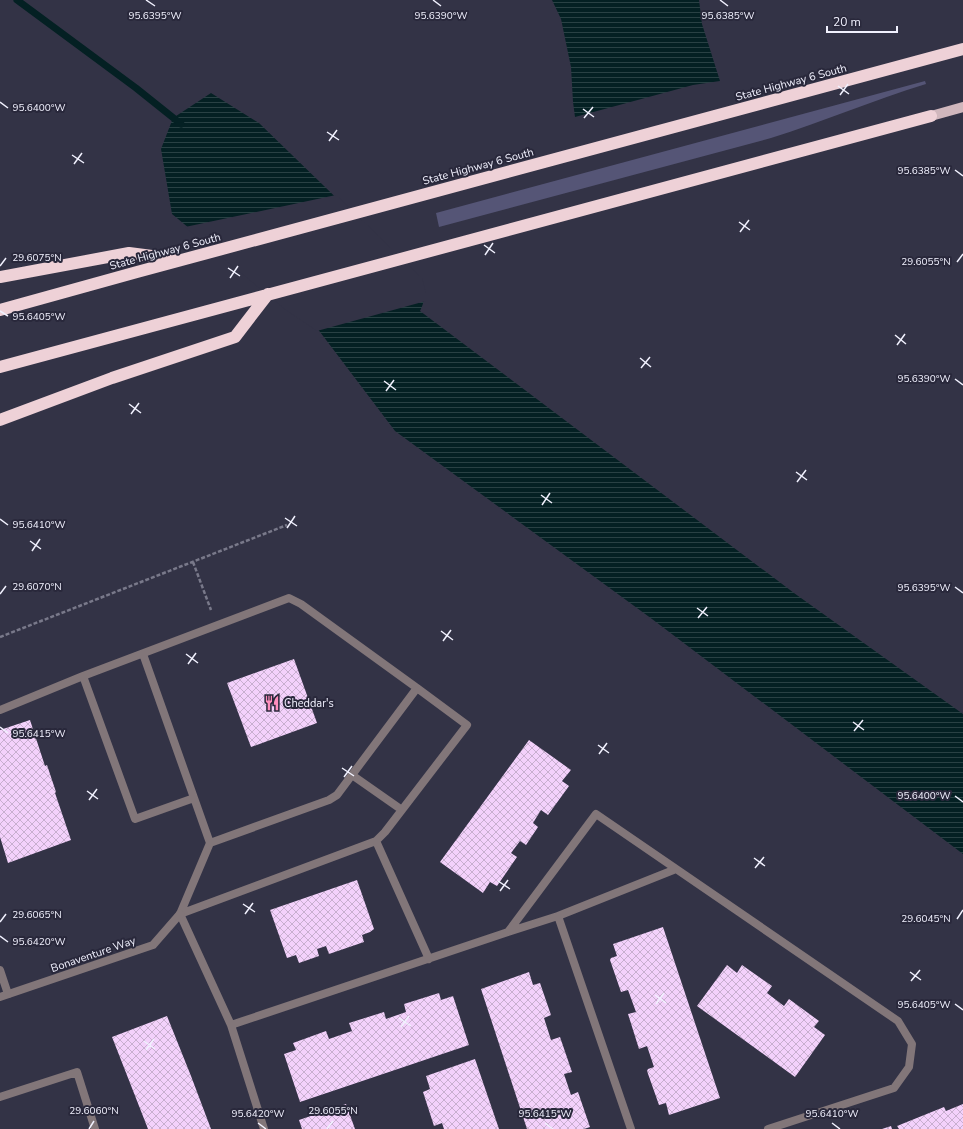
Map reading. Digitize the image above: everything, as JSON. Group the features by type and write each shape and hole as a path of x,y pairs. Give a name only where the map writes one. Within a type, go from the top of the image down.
{"highway":[{"name":"State Highway 6 South","path":"0,310 963,49"},
{"path":"0,367 931,116"},
{"path":"0,277 129,253 180,260"},
{"path":"0,420 112,378 235,337 268,294"}],"main road":[{"path":"931,116 963,107"}],"street":[{"path":"0,710 83,676 289,598 301,604 466,725 385,832 376,841 180,914"},
{"path":"143,654 210,843 180,914 231,1025 264,1129"},
{"path":"83,676 135,819 194,798"},
{"path":"210,843 329,800 337,795 417,688"},
{"path":"352,775 402,810"},
{"path":"508,932 596,814 898,1021 912,1044 909,1067 894,1088 768,1129"},
{"path":"376,841 429,959"},
{"path":"231,1025 558,916 676,868"},
{"name":"Bonaventure Way","path":"0,997 153,946 180,914"},
{"path":"558,916 631,1129"},
{"path":"0,970 8,994"},
{"path":"0,1097 77,1072 96,1129"}],"path":[{"path":"0,637 287,525"},
{"path":"193,562 216,626"}],"shaded area":[{"path":"552,0 699,0 702,24 720,81 693,85 575,117 571,67 561,19"},
{"path":"925,81 926,84 771,138 439,227 436,213"},
{"path":"211,93 259,123 421,280 424,296 420,311 794,593 963,714 963,854 652,619 395,431 317,328 287,309 172,214 161,149 173,118"}],"pier":[{"path":"336,195 422,278 426,293 426,301 317,331 286,310 185,227"}],"building":[{"name":"Cheddar's","path":"294,659 317,723 251,747 227,683"},
{"path":"30,720 45,766 47,765 71,840 8,863 0,837 0,730"},
{"path":"529,740 571,770 562,781 569,786 548,815 541,810 533,823 538,827 526,845 520,841 511,853 517,857 497,886 490,882 483,893 440,862"},
{"path":"357,880 374,929 362,935 364,942 329,954 326,946 317,949 319,956 299,963 296,955 287,958 270,910"},
{"path":"663,927 720,1098 669,1115 666,1103 659,1105 647,1071 648,1069 654,1067 647,1046 639,1049 628,1014 636,1012 628,990 621,992 610,960 611,958 617,956 613,944"},
{"path":"727,965 737,973 742,965 772,986 767,993 784,1006 789,999 819,1021 814,1027 825,1035 795,1077 697,1006"},
{"path":"529,972 533,985 540,983 551,1015 544,1018 551,1040 560,1037 572,1072 564,1074 571,1095 578,1092 590,1127 584,1129 527,1129 481,989"},
{"path":"439,993 441,1000 453,996 469,1045 300,1102 284,1054 296,1050 293,1043 326,1031 329,1039 352,1031 349,1023 384,1012 386,1019 406,1012 404,1004"},
{"path":"167,1016 211,1129 148,1129 112,1037"},
{"path":"475,1059 499,1129 444,1129 442,1123 434,1126 423,1092 430,1089 426,1076"},
{"path":"346,1104 355,1129 302,1129 299,1120"},
{"path":"963,1104 963,1129 899,1129 897,1126 944,1107 946,1111"},
{"path":"891,1126 892,1129 882,1129"}],"waterway":[{"path":"17,0 136,88 181,124"}],"place":[{"name":"Cheddar's","path":"272,703"}]}
